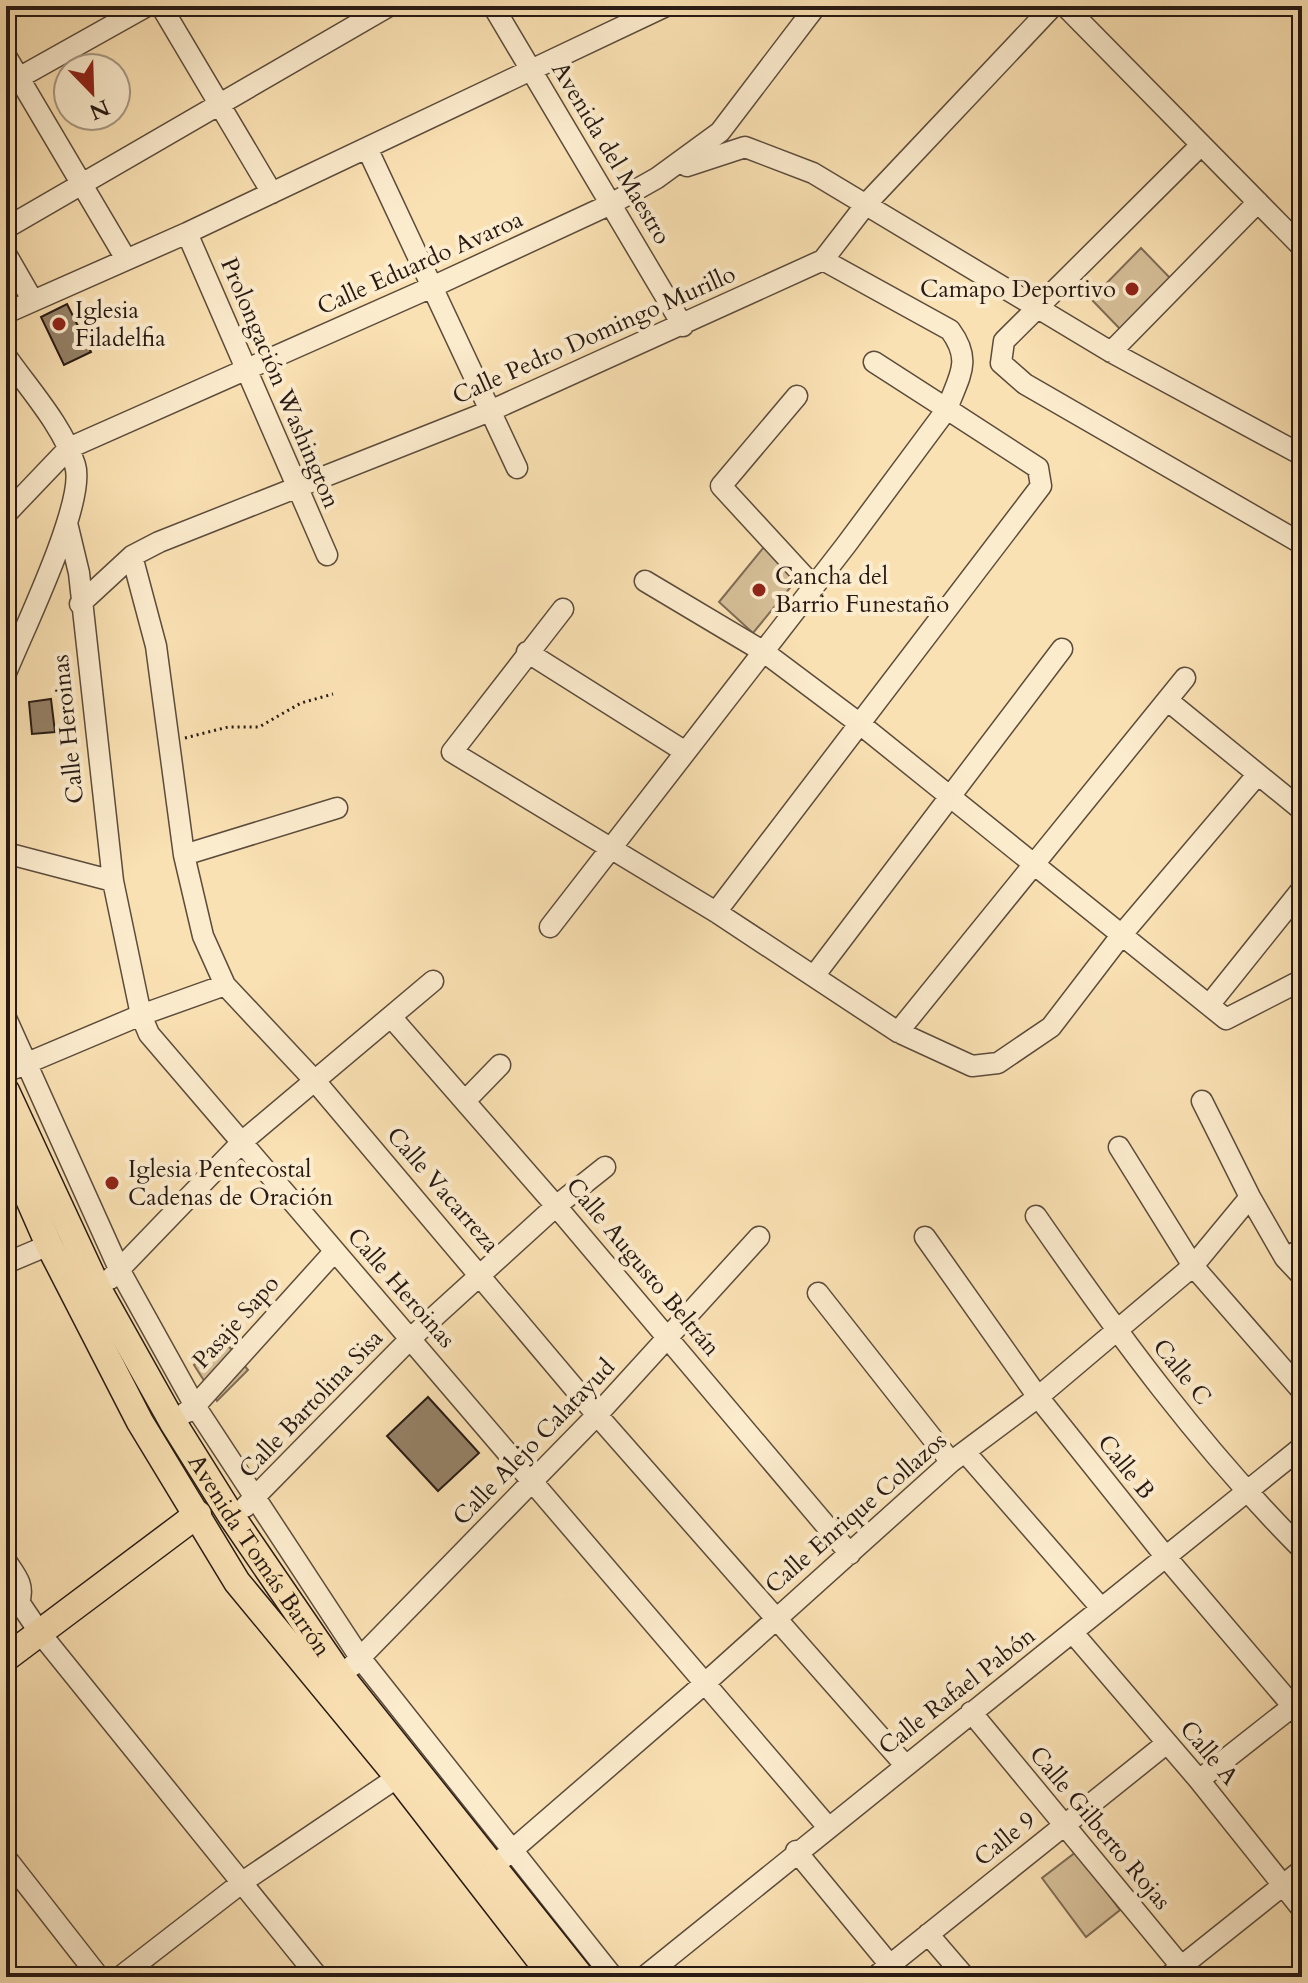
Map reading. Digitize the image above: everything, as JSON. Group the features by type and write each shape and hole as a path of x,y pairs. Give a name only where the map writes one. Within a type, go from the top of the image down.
{"main road":[{"name":"Avenida Tomás Barrón","path":"6,1091 98,1289 172,1421 232,1517 340,1675 502,1859 581,1977"},
{"name":"Avenida Tomás Barrón","path":"6,1147 49,1245 140,1422 237,1582 398,1777 553,1977"},
{"path":"6,1658 198,1514"}],"street":[{"path":"12,81 147,6"},
{"path":"161,6 272,193"},
{"path":"6,228 389,6"},
{"name":"Avenida del Maestro","path":"493,6 683,326"},
{"path":"6,313 187,233 666,6"},
{"name":"Calle Eduardo Avaroa","path":"6,514 69,448 432,287 611,204 661,175 720,132 816,6"},
{"name":"Calle Pedro Domingo Murillo","path":"80,604 132,556 490,411 823,260 867,203 1053,6"},
{"path":"1065,6 1302,247"},
{"path":"6,56 12,81 82,184 126,259"},
{"path":"1201,145 1004,341 1001,363 1025,384 1299,542"},
{"path":"661,175 745,147 813,173 1111,352 1302,455"},
{"path":"367,148 517,468"},
{"path":"1111,352 1258,202"},
{"name":"Prolongación Washington","path":"187,233 327,555"},
{"path":"6,254 33,301"},
{"path":"550,927 814,587 947,409 965,360 961,344 950,330 823,260"},
{"path":"6,356 69,448 77,469 74,500 67,523 6,673"},
{"path":"716,912 1041,486 1038,468 874,362"},
{"path":"797,396 721,486 814,587"},
{"name":"Calle Heroinas","path":"67,523 79,573 80,604 113,881 141,1015 149,1034 827,1826"},
{"name":"Calle Vacarreza","path":"132,556 156,646 184,855 203,936 225,985 315,1081 597,1415 905,1765"},
{"path":"645,581 764,652 860,724 1226,1019 1302,980"},
{"path":"563,609 452,752 716,912 898,1032 972,1066 998,1063 1051,1027 1123,933 1258,774"},
{"path":"814,976 1062,649"},
{"path":"527,652 684,751"},
{"path":"898,1032 1185,678"},
{"path":"1167,700 1302,810"},
{"path":"184,855 337,808"},
{"path":"6,853 113,881"},
{"path":"1209,1005 1302,889"},
{"path":"98,1289 120,1271 243,1141 433,981"},
{"path":"6,1072 141,1015 225,985"},
{"path":"6,1018 120,1271 195,1406 361,1659 502,1859 613,1977"},
{"name":"Calle Augusto Beltrán","path":"392,1018 466,1100 850,1554"},
{"path":"466,1100 500,1065"},
{"path":"1202,1101 1250,1197 1294,1253 1302,1276"},
{"path":"1119,1147 1193,1266 1302,1391"},
{"name":"Calle Bartolina Sisa","path":"232,1517 255,1500 411,1338 480,1273 605,1167"},
{"name":"Calle Enrique Collazos","path":"502,1859 958,1457 1038,1397 1193,1266 1250,1197"},
{"name":"Calle C","path":"1036,1216 1115,1330 1245,1491 1302,1549"},
{"name":"Calle Alejo Calatayud","path":"340,1675 361,1659 533,1482 759,1237"},
{"name":"Calle B","path":"925,1237 1038,1397 1165,1556 1299,1707"},
{"path":"6,1263 49,1245"},
{"name":"Pasaje Sapo","path":"172,1421 195,1406 334,1252"},
{"path":"818,1293 958,1457 1101,1608"},
{"name":"Calle Rafael Pabón","path":"644,1977 827,1826 1073,1633 1302,1447"},
{"path":"6,1561 22,1585 12,1604 40,1633 244,1881 318,1977"},
{"name":"Calle A","path":"1073,1633 1199,1780 1302,1909"},
{"path":"1199,1780 1299,1707"},
{"name":"Calle Gilberto Rojas","path":"971,1712 1180,1974"},
{"name":"Calle 9","path":"882,1971 1167,1743"},
{"path":"120,1977 244,1881 398,1777"},
{"path":"796,1851 882,1971"},
{"path":"6,1858 99,1977"},
{"path":"1180,1974 1302,1870"},
{"path":"928,1934 965,1977"}],"path":[{"path":"170,741 228,727 259,727 301,703 333,694"}],"shaded area":[{"name":"Camapo Deportivo","path":"1141,248 1172,280 1122,331 1091,299"},
{"name":"Cancha del Barrio Funestaño","path":"764,547 798,578 753,633 719,602"},
{"path":"223,1339 248,1370 217,1401 194,1365"},
{"path":"1076,1852 1120,1910 1086,1937 1042,1878"}],"building":[{"path":"67,304 91,352 64,365 41,317"},
{"path":"51,699 55,732 32,734 29,702"},
{"path":"428,1397 479,1453 438,1491 387,1436"}],"place":[{"name":"Camapo Deportivo","path":"1132,289"},
{"name":"Iglesia Filadelfia","path":"59,324"},
{"name":"Cancha del Barrio Funestaño","path":"759,590"},
{"name":"Iglesia Pentecostal Cadenas de Oración","path":"112,1183"}]}
